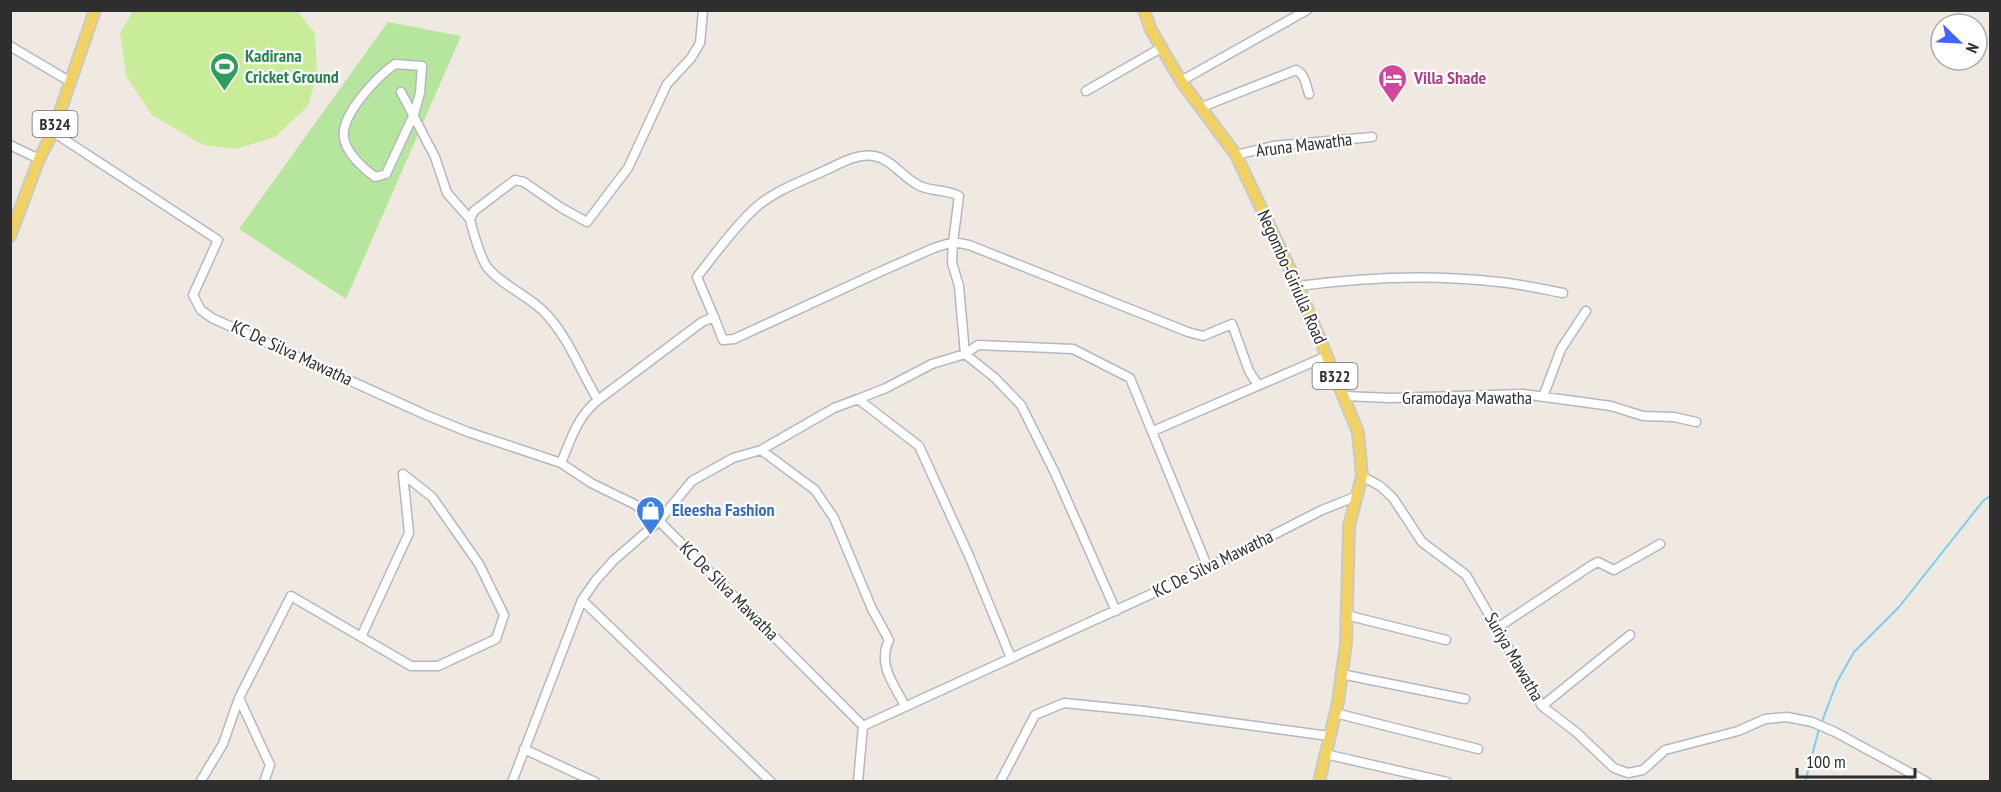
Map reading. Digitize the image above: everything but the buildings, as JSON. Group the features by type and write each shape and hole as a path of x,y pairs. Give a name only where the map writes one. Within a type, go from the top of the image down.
{"main road":[{"name":"B324","path":"10,236 39,159 53,132 95,10"},
{"name":"Negombo-Giriulla Road","path":"1144,10 1151,30 1181,81 1236,156 1298,286 1358,432 1362,476 1349,525 1346,643 1335,713 1319,782"}],"street":[{"path":"470,219 474,212 515,180 524,182 560,207 587,222 628,168 667,84 691,58 700,43 703,10"},
{"path":"1181,81 1306,10"},
{"path":"10,46 69,81"},
{"path":"1086,91 1161,48"},
{"path":"395,64 422,66 420,93 414,114 386,174 375,177 361,167 344,140 344,128 363,93 378,76 395,64"},
{"path":"1202,107 1296,70 1301,73 1309,94"},
{"path":"401,92 435,157 447,193 470,219 485,265 538,305 550,318 568,344 598,400"},
{"name":"KC De Silva Mawatha","path":"53,132 218,240 193,295 201,310 212,318 426,415 468,432 561,463 591,483 634,504 659,521 863,726 1116,611 1208,568 1322,510 1357,496"},
{"name":"Aruna Mawatha","path":"1236,156 1273,146 1372,136"},
{"path":"10,145 39,159"},
{"path":"1116,611 1055,473 1021,405 995,378 965,354 959,286 952,263 953,242 959,196 950,190 932,190 918,186 892,165 875,156 856,156 778,192 754,209 697,277 723,340 734,339 934,248 953,242 969,245 1188,332 1203,336 1232,324 1249,371 1258,385"},
{"path":"1298,286 1339,281 1420,277 1500,282 1563,293"},
{"path":"1544,397 1561,349 1586,311"},
{"path":"561,463 578,422 586,410 702,322 714,317"},
{"path":"512,782 582,600 614,560 659,521 692,481 733,458 761,450 834,408 886,388 932,364 965,354 978,345 1073,348 1130,378 1208,568"},
{"path":"1153,431 1327,356"},
{"name":"Gramodaya Mawatha","path":"1344,396 1391,398 1523,394 1611,406 1643,416 1674,417 1696,422"},
{"path":"858,399 919,446 970,558 1011,657"},
{"path":"761,450 815,490 834,518 872,609 889,640 885,648 884,666 905,706"},
{"path":"200,782 223,744 239,699 291,596 361,637 411,666 438,666 496,639 504,615 479,564 432,497 402,474 409,533 361,637"},
{"name":"Suriya Mawatha","path":"1362,476 1380,486 1392,498 1422,542 1466,575 1542,706 1576,732 1614,768 1628,773 1643,770 1665,750 1738,731 1765,719 1787,717 1812,722 1835,732 1927,782"},
{"path":"1497,628 1592,565 1598,562 1614,570 1660,544"},
{"path":"582,600 771,782"},
{"path":"1346,615 1446,640"},
{"path":"1542,706 1630,635"},
{"path":"1341,674 1465,699"},
{"path":"239,699 270,765 264,782"},
{"path":"1000,782 1035,715 1064,703 1144,711 1329,736"},
{"path":"1335,713 1478,749"},
{"path":"858,782 863,726"},
{"path":"524,749 595,782"},
{"path":"1325,754 1447,782"}],"green space":[{"name":"Kadirana Cricket Ground","path":"133,11 297,11 315,33 317,74 308,106 275,137 236,149 203,145 152,115 126,76 120,33"},
{"path":"388,22 461,36 346,299 239,229"}],"waterway":[{"path":"1821,724 1837,682 1854,652 1899,607 1983,501 1990,496"},
{"path":"1805,782 1819,729"}],"place":[{"name":"Kadirana Cricket Ground","path":"224,92"},
{"name":"Villa Shade","path":"1393,104"},
{"name":"Eleesha Fashion","path":"651,536"}]}
